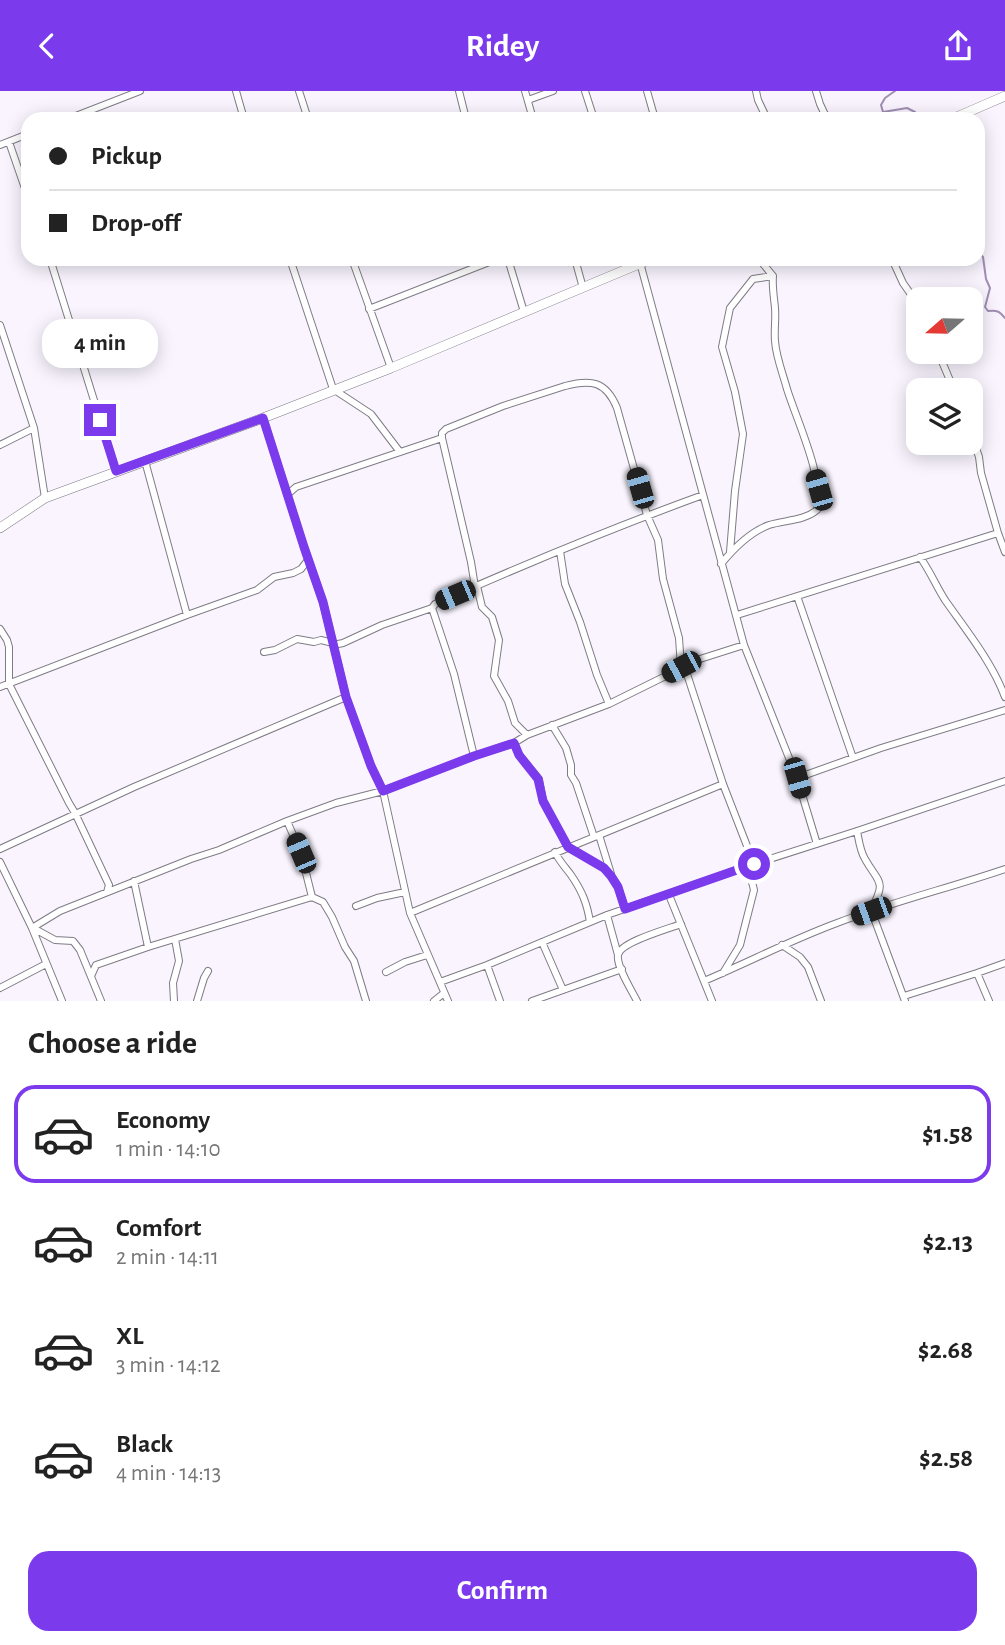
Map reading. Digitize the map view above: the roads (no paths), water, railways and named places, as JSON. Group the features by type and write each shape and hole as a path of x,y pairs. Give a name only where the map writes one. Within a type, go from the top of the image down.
{"street":[{"path":"86,112 140,91"},
{"path":"236,91 242,112"},
{"path":"299,91 306,112"},
{"path":"459,91 464,112"},
{"path":"525,91 531,112"},
{"path":"528,100 553,91"},
{"path":"585,91 592,112"},
{"path":"647,91 653,112"},
{"path":"757,91 764,112"},
{"path":"816,91 824,112"},
{"path":"970,112 1005,98"},
{"path":"0,145 21,137"},
{"path":"9,142 21,177"},
{"path":"52,266 116,471"},
{"path":"292,266 333,389 371,414 400,452"},
{"path":"354,266 391,368"},
{"path":"369,309 479,266"},
{"path":"511,266 524,312"},
{"path":"577,266 583,288"},
{"path":"0,528 45,498 391,368 583,288 629,266"},
{"path":"640,266 744,645 797,778 817,844"},
{"path":"721,564 730,552 752,533 767,526 807,516 817,509 818,505 819,490 775,344 773,276 765,266"},
{"path":"895,266 906,288"},
{"path":"730,552 743,434 722,347 730,308 753,279 773,276"},
{"path":"0,325 34,428 45,498"},
{"path":"527,734 515,723 508,701 494,676 499,640 492,617 482,607 476,586 442,433 503,406 580,382 599,384 607,390 617,408 647,515 657,540 683,666 723,784 754,864 751,878 754,890 743,935 723,973"},
{"path":"263,418 323,602 346,697 383,791 411,913 447,1001"},
{"path":"0,445 34,428"},
{"path":"288,494 296,487 442,438"},
{"path":"978,455 981,473 1005,552"},
{"path":"145,461 187,615"},
{"path":"264,652 275,650 297,639 343,643 382,625 432,608 435,604 476,586 647,515 703,495"},
{"path":"737,615 998,533"},
{"path":"560,551 565,584 609,704"},
{"path":"920,557 969,632 1005,697"},
{"path":"0,687 257,590 274,577 301,569 308,560"},
{"path":"797,596 853,758"},
{"path":"432,608 454,674 474,756"},
{"path":"0,629 9,647 9,684 107,879 107,892"},
{"path":"32,928 60,911 287,821 336,803 383,791 514,743 527,734 609,704 683,666 744,645"},
{"path":"0,849 75,813 346,697"},
{"path":"797,778 1005,710"},
{"path":"552,725 566,748 571,775 611,876"},
{"path":"514,743 519,755 538,779 543,801 568,847 604,868 618,887 625,909"},
{"path":"440,982 607,915 1005,781"},
{"path":"411,913 723,784"},
{"path":"287,821 301,853 312,897"},
{"path":"857,831 862,852 880,883 871,911 904,999 1005,963"},
{"path":"555,852 587,902 590,922"},
{"path":"0,862 32,928 62,1001"},
{"path":"705,981 782,945 871,911 1005,869"},
{"path":"134,881 148,947"},
{"path":"356,907 377,898 405,892"},
{"path":"669,895 712,1001"},
{"path":"91,976 96,965 312,897 323,902 332,917 354,961 366,1001"},
{"path":"607,915 622,969 637,1001"},
{"path":"618,955 630,943 681,925"},
{"path":"32,928 55,940 73,941 80,950 101,1001"},
{"path":"174,1001 173,983 179,961 175,939"},
{"path":"542,942 563,990"},
{"path":"782,945 800,957 808,967 821,1001"},
{"path":"386,972 427,955"},
{"path":"0,988 46,964"},
{"path":"487,965 500,1001"},
{"path":"532,1001 622,969"},
{"path":"197,1001 208,971"},
{"path":"977,973 989,1001"},
{"path":"434,1001 444,993"}],"waterway":[{"path":"883,112 881,105 885,98 895,91"},
{"path":"883,112 907,108 915,112"},
{"path":"984,266 990,288 985,307 988,311 999,312 1005,318"}]}
